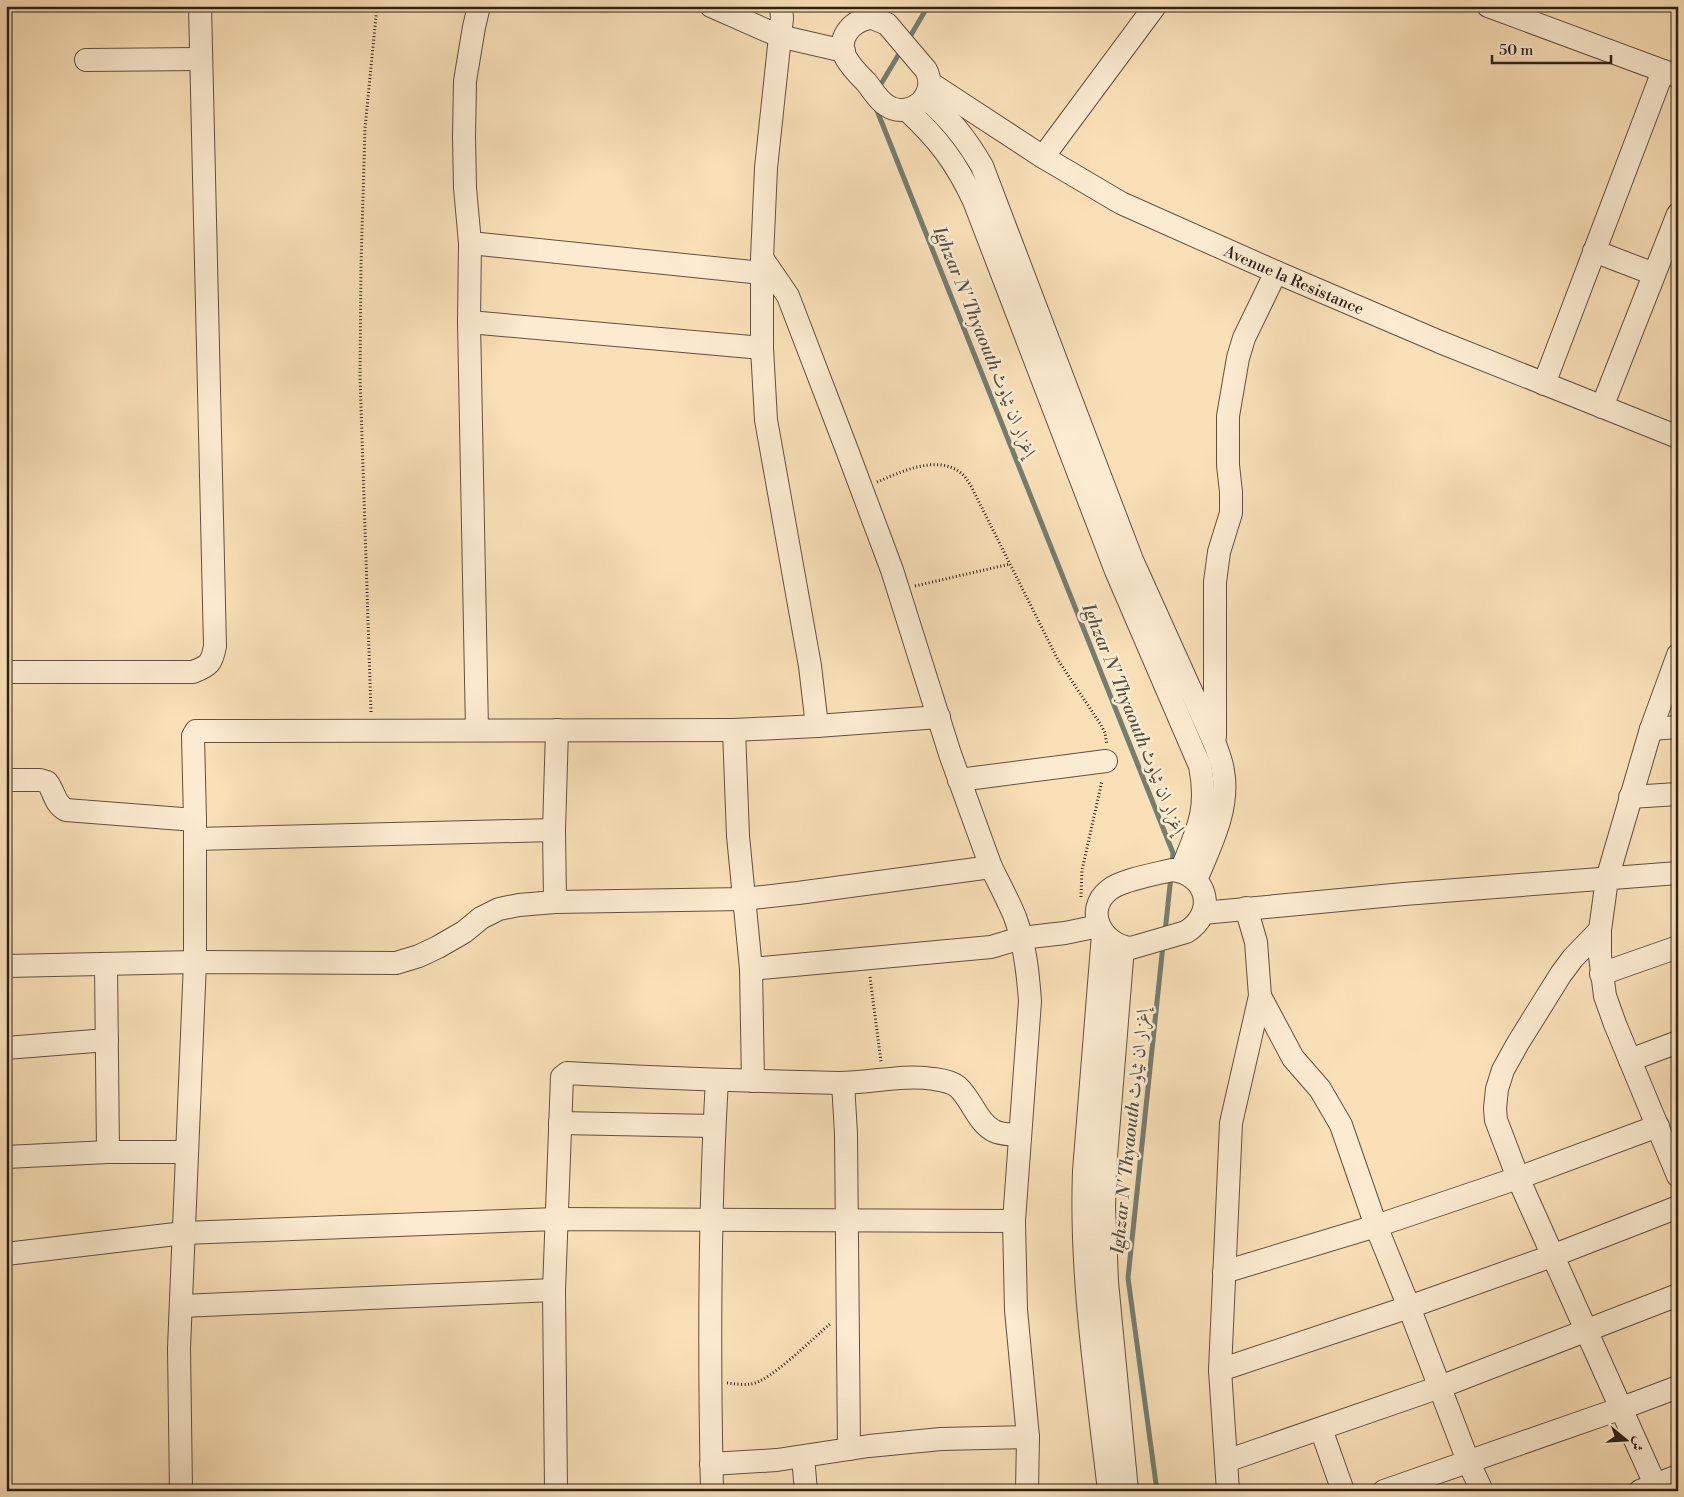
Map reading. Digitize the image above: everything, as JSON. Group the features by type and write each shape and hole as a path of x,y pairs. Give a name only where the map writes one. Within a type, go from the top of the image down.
{"street":[{"path":"6,672 193,672 206,667 213,658 200,6"},
{"path":"477,730 469,322 470,244 465,188 465,81 474,26 480,6"},
{"path":"711,6 779,36 846,57 885,104 892,108 907,110 914,107 927,83"},
{"path":"781,6 782,18 766,168 762,265 762,348 766,420 810,666 817,726"},
{"path":"1043,157 1156,6"},
{"path":"1488,6 1671,73 1594,251 1544,384"},
{"path":"846,57 844,38 851,26 871,16 927,83 982,166 1132,560 1215,744 1224,771 1224,798 1218,825 1188,875"},
{"path":"86,60 201,59"},
{"name":"Avenue la Resistance","path":"927,83 1121,204 1276,272 1544,384 1678,437"},
{"path":"907,110 928,129 946,151 962,175 974,201 1116,572 1200,766 1204,802 1188,875"},
{"path":"1602,407 1678,214"},
{"path":"470,244 762,265 788,296 898,590 959,780 991,867 1014,916 1021,938 1028,975 1030,1001 1014,1222 1016,1310 1028,1437 1028,1491"},
{"path":"1594,251 1654,274"},
{"path":"1215,744 1215,582 1219,552 1232,513 1228,465 1228,416 1238,358 1244,338 1276,272"},
{"path":"469,322 762,348"},
{"path":"1678,654 1651,729 1606,879 1600,930 1601,974 1605,996 1630,1060 1667,1134 1678,1176"},
{"path":"181,1491 179,1348 195,962 193,736 196,731 734,730 939,717"},
{"path":"1651,729 1678,728"},
{"path":"555,902 554,830 557,730"},
{"path":"734,730 738,836 751,968 753,1081"},
{"path":"959,780 1106,761"},
{"path":"6,780 40,780 47,782 54,793 56,802 66,810 195,830 554,830"},
{"path":"1630,797 1678,794"},
{"path":"6,966 195,962 396,963 419,956 438,947 499,908 555,902 744,899 991,867"},
{"path":"751,968 991,947 1021,938 1094,930 1123,947 1132,948 1194,928 1204,913 1204,895 1201,887 1188,875 1172,870 1118,885 1110,889 1100,902 1094,930 1083,1210 1086,1287 1108,1491"},
{"path":"1204,913 1678,873"},
{"path":"1228,1491 1220,1370 1231,1123 1260,996 1256,942 1246,908"},
{"path":"1600,930 1573,958 1561,974 1503,1070 1497,1089 1496,1120 1518,1178 1552,1256 1622,1408 1651,1489 1678,1476"},
{"path":"1123,947 1105,1169 1104,1206 1107,1282 1127,1491"},
{"path":"1601,974 1678,947"},
{"path":"106,964 108,1152"},
{"path":"1260,996 1293,1058 1320,1089 1340,1125 1376,1226 1468,1461 1482,1491"},
{"path":"6,1048 107,1040"},
{"path":"1630,1060 1678,1042"},
{"path":"556,1491 554,1290 561,1082 562,1077 567,1073 717,1080 843,1083 925,1078 951,1083 958,1087 982,1120 993,1130 1002,1134 1020,1135"},
{"path":"712,1491 709,1383 714,1126 717,1080"},
{"path":"843,1083 847,1220 849,1449"},
{"path":"560,1123 714,1126"},
{"path":"1224,1272 1376,1226 1518,1178 1667,1134"},
{"path":"6,1157 108,1152 187,1152"},
{"path":"1220,1370 1409,1307 1552,1256 1678,1207"},
{"path":"6,1254 184,1233 557,1220 1014,1222"},
{"path":"181,1306 554,1290"},
{"path":"1226,1461 1440,1387 1678,1295"},
{"path":"1384,1491 1678,1387"},
{"path":"1321,1429 1343,1491"},
{"path":"711,1464 777,1460 849,1449 941,1439 1028,1437"},
{"path":"803,1457 806,1491"}],"path":[{"path":"371,730 360,376 365,128 377,6"},
{"path":"861,489 923,466 938,464 962,473 971,486 1058,660 1105,733 1107,743 1106,761 1082,870 1094,930"},
{"path":"898,590 1010,564"},
{"path":"868,959 882,1080"},
{"path":"709,1383 751,1384 765,1378 848,1306"}],"waterway":[{"name":"Ighzar N' Thyaouth إغزار ان ثياوث","path":"908,40 928,6"},
{"name":"Ighzar N' Thyaouth إغزار ان ثياوث","path":"878,89 902,49"},
{"name":"Ighzar N' Thyaouth إغزار ان ثياوث","path":"876,108 1173,853 1172,865"},
{"name":"Ighzar N' Thyaouth إغزار ان ثياوث","path":"1165,932 1171,876"},
{"name":"Ighzar N' Thyaouth إغزار ان ثياوث","path":"1157,1491 1128,1278 1163,945"}]}
